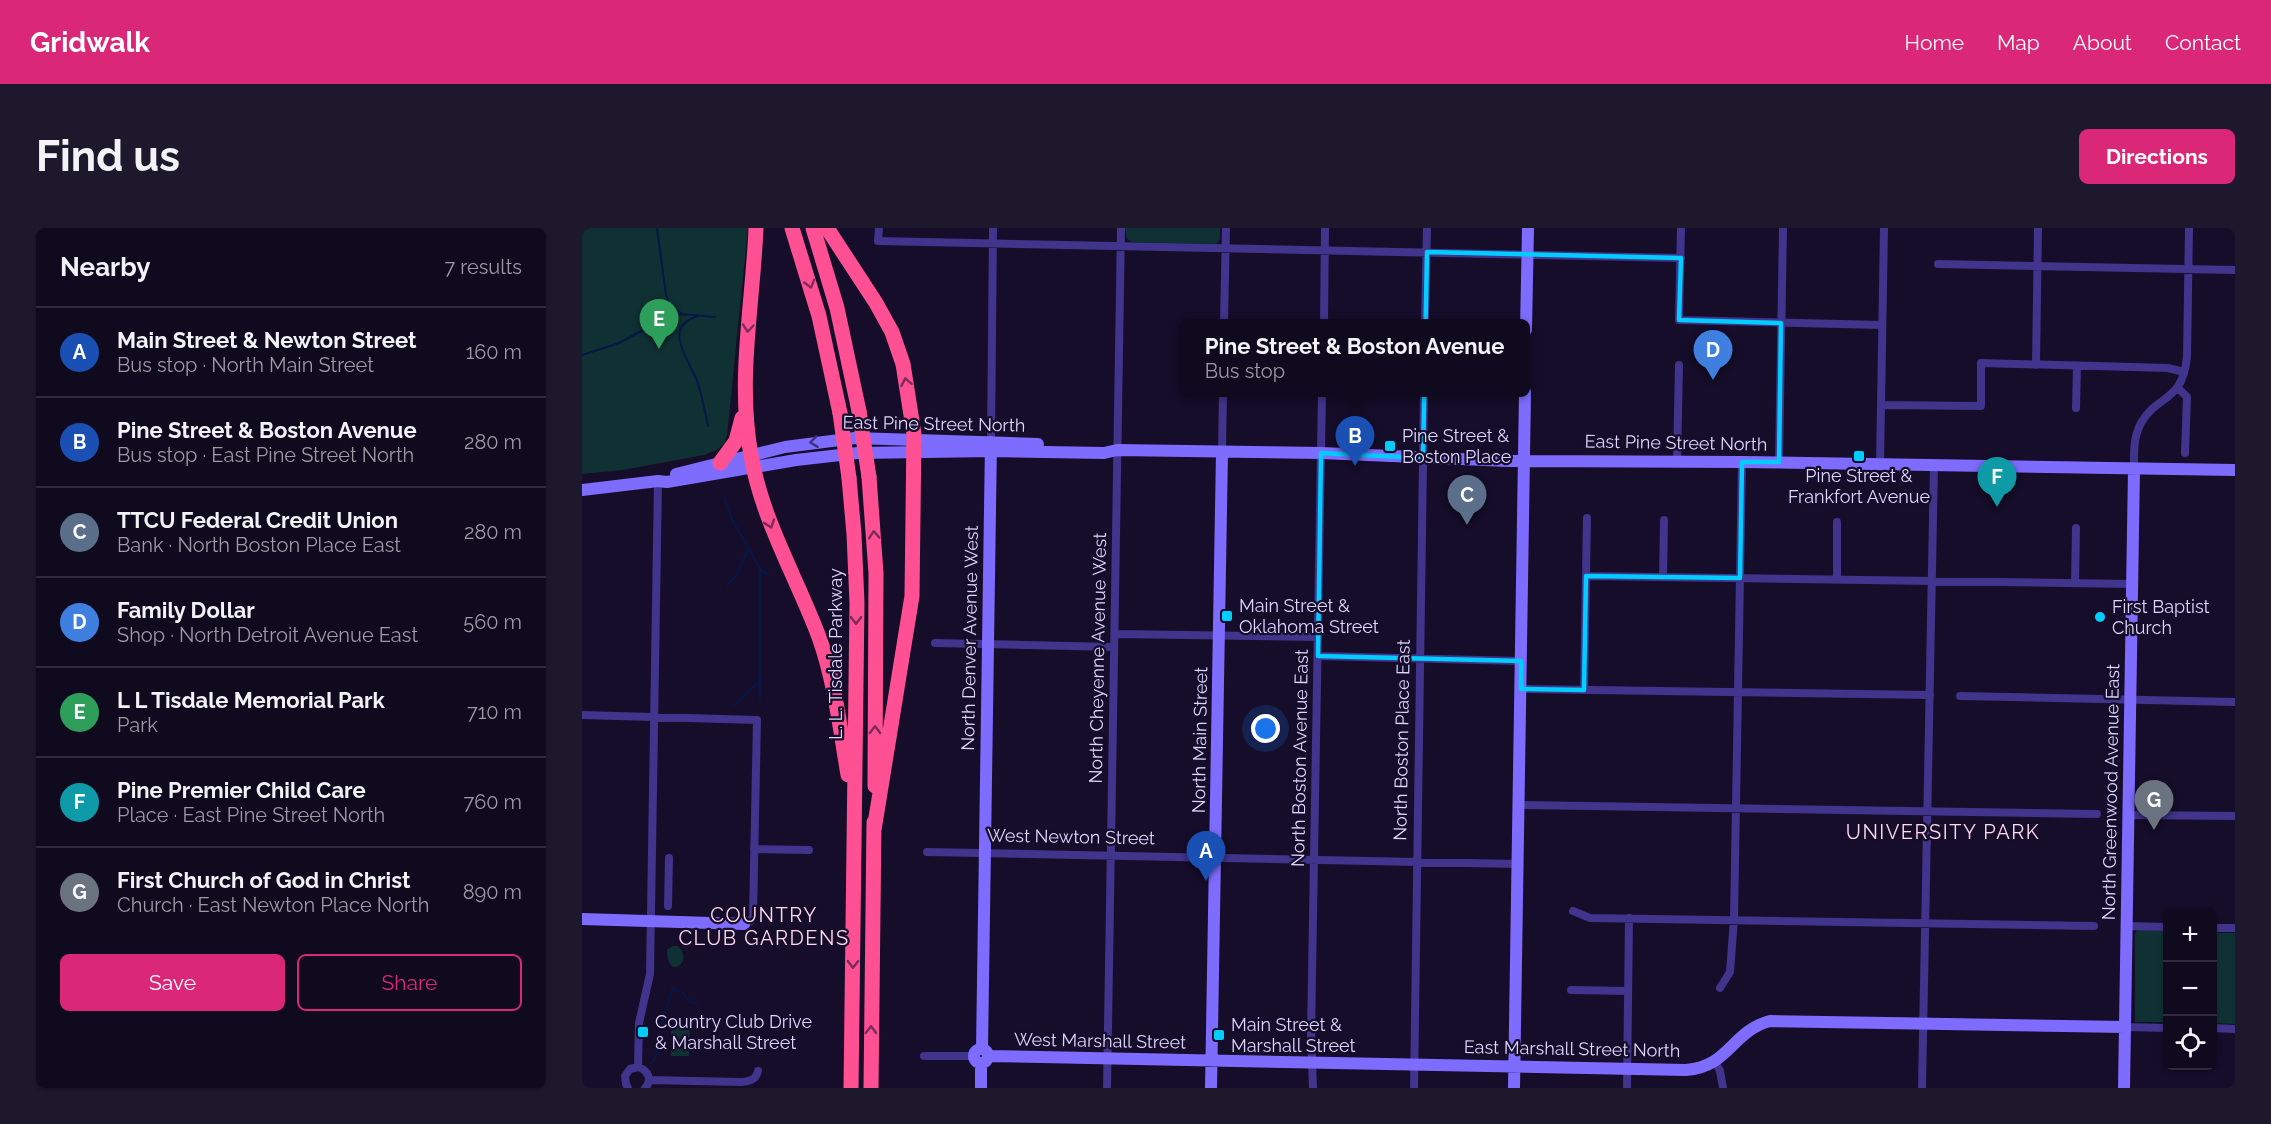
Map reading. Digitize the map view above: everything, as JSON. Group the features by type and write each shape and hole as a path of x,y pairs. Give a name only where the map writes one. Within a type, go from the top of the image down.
{"highway":[{"path":"756,228 746,356 746,400 752,461 769,525 808,612 827,662 838,708 855,820"},
{"name":"L. L. Tisdale Parkway","path":"792,228 819,316 840,413 854,534 855,820 850,1088"},
{"path":"813,228 840,318 860,411 869,477 875,549 870,1088"},
{"path":"827,228 876,303 892,332 906,379 915,446 912,596 874,831"},
{"path":"720,463 739,435 746,400"}],"street":[{"path":"879,228 878,241 1680,258"},
{"name":"North Denver Avenue West","path":"981,1088 993,228"},
{"name":"North Cheyenne Avenue West","path":"1107,1088 1121,228"},
{"path":"1224,319 1226,228"},
{"path":"1324,319 1325,228"},
{"path":"1425,319 1427,228"},
{"path":"1526,319 1528,228"},
{"path":"1681,228 1679,320 1882,325"},
{"path":"1779,462 1783,228"},
{"path":"1880,464 1884,228"},
{"path":"2036,365 2038,228"},
{"path":"2185,453 2187,397 2176,390 2184,372 2187,357 2189,228"},
{"path":"1938,264 2235,270"},
{"path":"1881,405 1981,406 1981,363 2168,368 2184,372"},
{"path":"1677,461 1679,365"},
{"path":"2076,408 2077,366"},
{"name":"North Greenwood Avenue East","path":"2124,1088 2134,442 2141,424 2151,411 2176,390"},
{"name":"North Main Street","path":"1212,1088 1223,397"},
{"name":"North Boston Avenue East","path":"1313,1088 1311,1034 1322,397"},
{"name":"North Boston Place East","path":"1414,1088 1424,397"},
{"path":"1514,1088 1525,397"},
{"name":"East Pine Street North","path":"752,461 797,444 855,438 915,446 991,447 1104,453 1117,450 1321,453 1524,460 2235,470"},
{"path":"658,481 666,476 720,463 752,461"},
{"path":"582,489 658,481 667,483 752,461"},
{"path":"1720,988 1730,972 1734,919 1742,462"},
{"path":"1922,1088 1934,465"},
{"path":"638,1067 639,1023 650,974 658,481"},
{"path":"1584,690 1587,518"},
{"path":"1663,576 1664,520"},
{"path":"1837,522 1837,579"},
{"path":"2075,583 2076,528"},
{"path":"1586,576 2132,584"},
{"path":"1114,634 1318,637"},
{"path":"935,643 1114,647"},
{"path":"1318,656 1521,661"},
{"path":"1521,689 1930,695"},
{"path":"1960,696 2235,702"},
{"path":"582,716 757,720 752,918 749,923 582,918"},
{"path":"1519,805 2097,814"},
{"path":"2128,815 2235,816"},
{"path":"754,849 809,850"},
{"name":"West Newton Street","path":"927,852 1518,864"},
{"path":"668,906 669,858"},
{"path":"1573,911 1590,918 2094,926"},
{"path":"1627,1088 1629,918"},
{"path":"2127,926 2163,927"},
{"path":"2217,928 2235,928"},
{"path":"1571,990 1628,991"},
{"name":"East Marshall Street North","path":"1212,1060 1692,1069 1715,1062 1745,1033 1770,1021 2163,1028"},
{"path":"2217,1028 2235,1029"},
{"name":"West Marshall Street","path":"924,1056 1212,1060"},
{"path":"1715,1062 1720,1071 1723,1088"},
{"path":"628,1088 625,1076 630,1069 638,1067 646,1071 647,1084 741,1085 756,1078 758,1071"}],"highlighted area":[{"path":"1427,252 1681,258 1679,320 1781,323 1779,462 1742,462 1740,578 1586,576 1584,690 1521,689 1521,661 1318,656 1321,453 1423,458"}],"green space":[{"path":"582,228 748,228 727,436 725,443 717,450 704,455 623,470 582,474"},
{"path":"1125,228 1220,228 1220,239 1216,244 1132,242 1127,239"},
{"path":"2137,930 2163,931 2163,1022 2135,1022 2135,934"},
{"path":"2217,933 2235,933 2235,1024 2217,1023"},
{"path":"672,946 678,946 683,958 682,963 675,967 668,960 667,950"},
{"path":"671,1025 690,1026 689,1056 671,1056"}],"waterway":[{"path":"657,228 666,295 670,305 682,314"},
{"path":"582,355 619,343 668,317 682,314 715,317"},
{"path":"698,316 687,321 681,328 679,336 684,354 699,386 708,426"},
{"path":"724,498 733,521 760,569 760,698"},
{"path":"727,586 736,575 748,550"},
{"path":"761,570 768,575"},
{"path":"734,705 760,681"},
{"path":"650,1064 656,1057 660,1030 673,987"},
{"path":"673,990 682,992 690,1002 697,1004"}],"place":[{"name":"L L Tisdale Memorial Park","path":"659,349"},
{"name":"Family Dollar","path":"1713,380"},
{"name":"Pine Street & Boston Place","path":"1390,446"},
{"name":"Pine Street & Frankfort Avenue","path":"1859,456"},
{"name":"Pine Street & Boston Avenue","path":"1355,466"},
{"name":"Pine Premier Child Care","path":"1997,507"},
{"name":"TTCU Federal Credit Union","path":"1467,525"},
{"name":"Main Street & Oklahoma Street","path":"1227,616"},
{"name":"First Baptist Church","path":"2100,617"},
{"name":"First Church of God in Christ","path":"2154,830"},
{"name":"Main Street & Newton Street","path":"1206,881"},
{"name":"Country Club Drive & Marshall Street","path":"643,1032"},
{"name":"Main Street & Marshall Street","path":"1219,1035"}],"district":[{"name":"UNIVERSITY PARK","path":"1943,832"},
{"name":"COUNTRY CLUB GARDENS","path":"764,926"}]}
